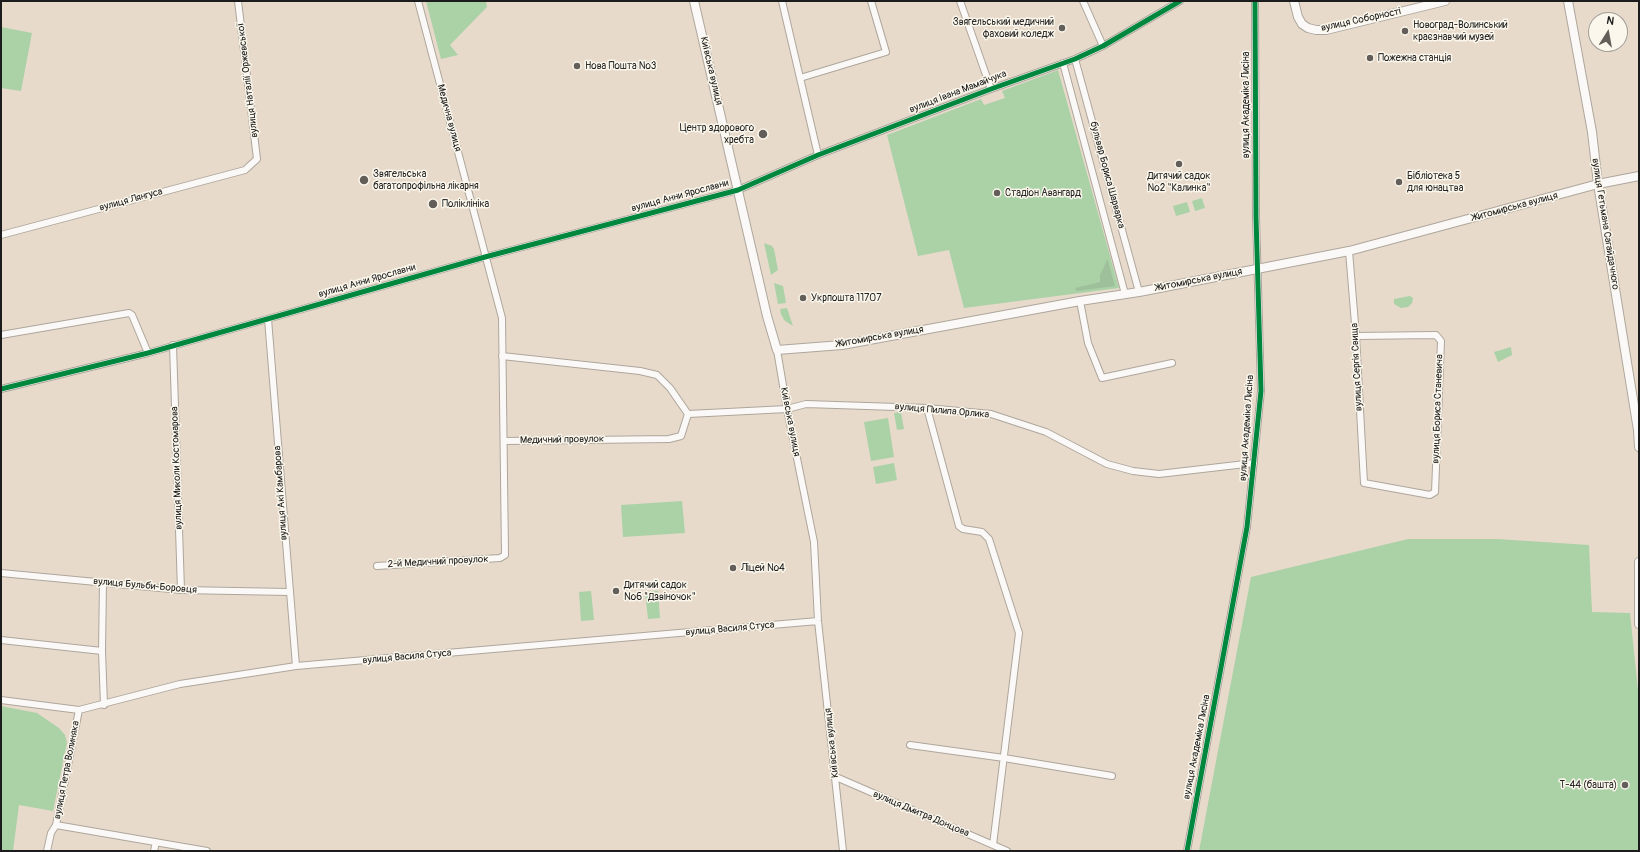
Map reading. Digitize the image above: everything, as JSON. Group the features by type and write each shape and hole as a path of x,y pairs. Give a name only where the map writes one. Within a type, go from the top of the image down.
{"main road":[{"name":"Київська вулиця","path":"694,1 767,316 777,350"},
{"name":"вулиця Соборності","path":"1294,1 1298,18 1302,24 1308,28 1316,30 1326,30 1445,1"},
{"name":"вулиця Гетьмана Сагайдачного","path":"1568,1 1592,132 1598,184 1639,430 1639,447"},
{"name":"Житомирська вулиця","path":"777,350 842,345 1080,301 1139,292 1349,251 1598,184 1639,176"},
{"path":"1639,562 1639,622"}],"street":[{"name":"вулиця Наталії Оржевської","path":"238,1 257,160"},
{"name":"Медична вулиця","path":"418,1 486,257"},
{"path":"782,1 818,155"},
{"path":"800,78 886,52 872,1"},
{"path":"960,1 991,89"},
{"path":"1083,1 1103,46"},
{"name":"вулиця Івана Мамайчука","path":"738,190 818,155 991,89 1075,59 1103,46 1180,1"},
{"name":"вулиця Академіка Лисіна","path":"1187,851 1247,527 1261,391 1255,162 1255,1"},
{"name":"бульвар Бориса Шарварка","path":"1075,59 1139,292"},
{"name":"бульвар Бориса Шарварка","path":"1063,63 1125,294"},
{"name":"вулиця Лянгуса","path":"1,235 245,170 257,160"},
{"name":"вулиця Анни Ярославни","path":"1,390 148,353 486,257 738,190"},
{"name":"вулиця Сергія Свища","path":"1349,251 1356,336 1364,483"},
{"path":"486,257 502,318 504,441"},
{"path":"1080,301 1088,343 1102,378 1172,364"},
{"path":"1,336 129,314 132,315 148,353"},
{"name":"вулиця Акі Камбарова","path":"268,319 296,666"},
{"name":"вулиця Бориса Станевича","path":"1356,336 1436,335 1441,341 1434,492 1430,494 1364,483"},
{"name":"вулиця Миколи Костомарова","path":"173,345 181,590"},
{"name":"Київська вулиця","path":"777,350 787,409 814,542 818,621 843,851"},
{"path":"502,356 640,371 657,375 670,388 688,414 787,409"},
{"name":"вулиця Пилипа Орлика","path":"787,409 806,404 928,408 991,414 1046,432 1107,464 1133,471 1159,474 1254,463"},
{"path":"928,408 959,526 963,529 982,532 989,539 1019,633 1004,758 996,848"},
{"name":"Медичний провулок","path":"504,441 669,439 681,436 688,414"},
{"name":"2-й Медичний провулок","path":"377,566 503,557 504,441"},
{"name":"вулиця Бульби-Боровця","path":"1,573 181,590 289,592"},
{"path":"103,582 102,651 104,705"},
{"name":"вулиця Василя Стуса","path":"1,700 79,710 104,705 180,684 296,666 818,621"},
{"path":"1,640 102,651"},
{"name":"вулиця Петра Волиняка","path":"48,851 51,833 56,825 79,710"},
{"path":"910,745 1004,758 1112,776"},
{"name":"вулиця Дмитра Донцова","path":"836,777 996,848 1007,851"},
{"path":"56,825 207,851"},
{"path":"154,851 156,842"}],"green space":[{"path":"426,1 486,1 487,7 450,45 458,55 441,59"},
{"path":"1,27 32,33 21,91 1,88"},
{"name":"Стадіон Авангард","path":"1058,70 1119,288 964,308 949,250 918,256 887,135 981,99 984,105 1005,98 1002,91"},
{"path":"1202,198 1205,208 1195,211 1192,201"},
{"path":"1187,202 1190,212 1176,216 1173,206"},
{"path":"764,243 772,246 774,249 778,270 771,275"},
{"path":"1107,260 1115,286 1077,291 1075,288 1100,282 1100,275"},
{"path":"774,283 783,286 786,303 778,304"},
{"path":"1410,296 1413,298 1412,303 1408,307 1401,308 1394,304 1394,299"},
{"path":"787,308 793,326 784,320 781,314 780,309"},
{"path":"1511,347 1512,355 1498,362 1494,352"},
{"path":"901,412 904,429 897,430 894,413"},
{"path":"888,418 894,457 871,461 864,422"},
{"path":"894,463 897,480 876,484 873,467"},
{"path":"682,501 685,533 623,537 621,505"},
{"path":"1408,539 1497,539 1589,545 1592,612 1630,613 1639,700 1639,851 1199,851 1251,577"},
{"path":"591,591 594,620 581,621 579,592"},
{"path":"658,591 660,618 648,619 645,592"},
{"path":"1,706 37,713 59,728 65,735 67,743 53,811 19,805 13,851 1,851"}],"cycle path":[{"path":"1,389 148,353 485,257 738,190 818,155 991,89 1075,59 1103,46 1180,1"},
{"path":"1187,851 1247,527 1261,391 1256,217 1255,1"}],"place":[{"name":"Звягельський медичний фаховий коледж","path":"1062,28"},
{"name":"Новоград-Волинський краєзнавчий музей","path":"1405,31"},
{"name":"Пожежна станція","path":"1370,58"},
{"name":"Нова Пошта №3","path":"577,66"},
{"name":"Центр здорового хребта","path":"763,134"},
{"name":"Дитячий садок №2 \"Калинка\"","path":"1179,164"},
{"name":"Звягельська багатопрофільна лікарня","path":"364,180"},
{"name":"Бібліотека 5 для юнацтва","path":"1399,182"},
{"name":"Стадіон Авангард","path":"997,193"},
{"name":"Поліклініка","path":"433,204"},
{"name":"Укрпошта 11707","path":"803,298"},
{"name":"Ліцей №4","path":"733,568"},
{"name":"Дитячий садок №6 \"Дзвіночок\"","path":"616,591"},
{"name":"Т-44 (башта)","path":"1625,785"}]}
